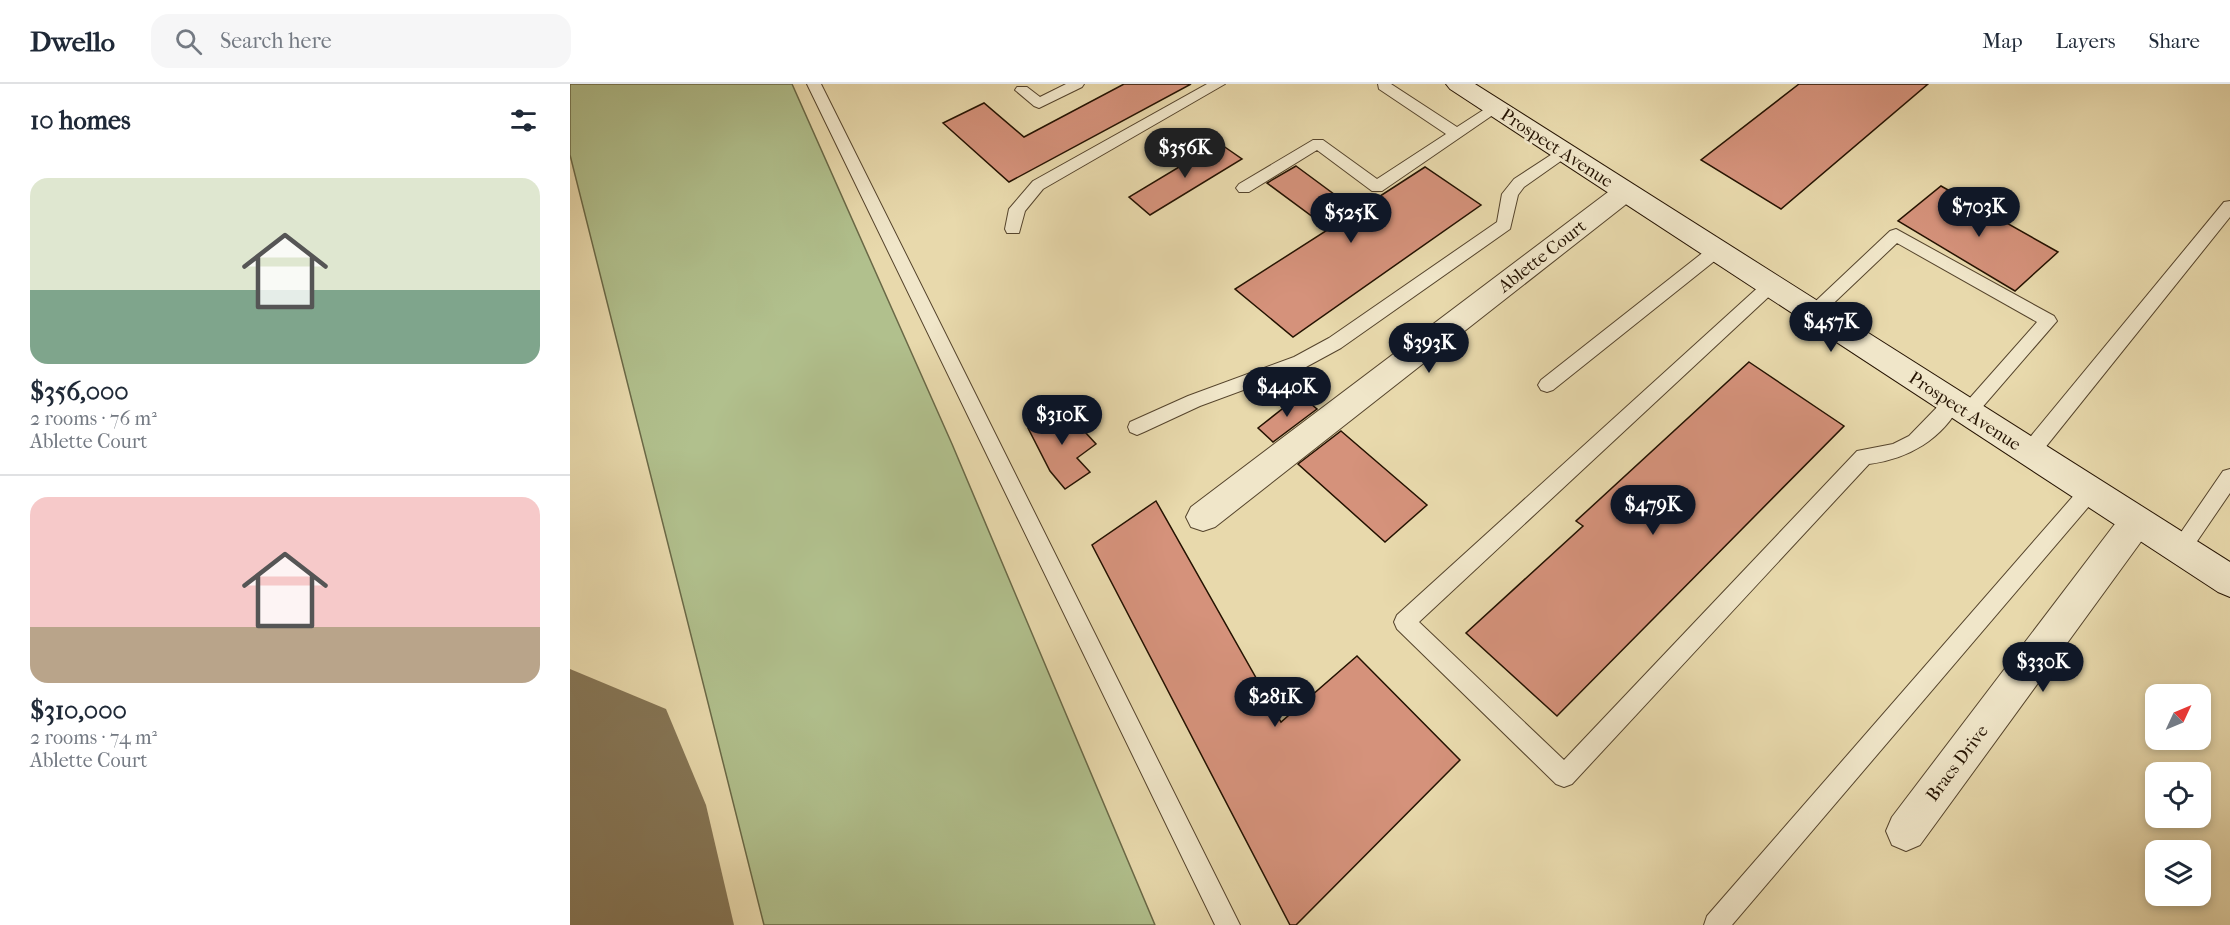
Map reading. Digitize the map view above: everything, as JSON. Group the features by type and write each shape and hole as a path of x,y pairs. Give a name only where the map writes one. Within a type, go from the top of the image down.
{"street":[{"name":"Prospect Avenue","path":"1458,84 2230,581"},
{"name":"Ablette Court","path":"1203,517 1625,192"},
{"name":"Bracs Drive","path":"1906,831 2136,522"}],"lane":[{"path":"814,84 1228,925"},
{"path":"1022,90 1039,104 1077,84"},
{"path":"1013,229 1017,209 1038,185 1218,84"},
{"path":"1384,86 1457,134"},
{"path":"1244,188 1318,143 1377,187 1496,108"},
{"path":"1137,427 1194,400 1300,362 1335,343 1504,225 1510,194 1519,183 1563,152"},
{"path":"2029,453 2230,206"},
{"path":"1770,286 1404,622 1563,776 1864,457 1895,453 1908,448 1959,408 2048,321 1896,235 1812,313"},
{"path":"1547,385 1716,250"},
{"path":"2180,550 2230,477"},
{"path":"1716,925 2089,492"}],"green space":[{"path":"570,84 792,84 952,444 1155,925 764,925 570,155"}],"building":[{"path":"1124,84 1191,84 1009,182 943,123 984,103 1024,137"},
{"path":"1799,84 1928,84 1781,209 1701,160"},
{"path":"1219,143 1242,159 1150,215 1129,197"},
{"path":"1296,166 1357,211 1425,167 1481,205 1293,337 1235,289 1329,229 1267,183"},
{"path":"1941,186 2058,252 2015,291 1898,221"},
{"path":"1749,362 1844,426 1557,716 1466,633 1583,526 1576,521"},
{"path":"1300,395 1317,409 1273,442 1258,428"},
{"path":"1061,406 1096,444 1077,458 1090,472 1065,489 1050,471 1028,428"},
{"path":"1341,431 1427,505 1385,542 1298,464"},
{"path":"1156,501 1281,722 1357,656 1460,760 1296,925 1290,925 1092,545"}],"runway":[{"path":"570,805 589,925"}]}
